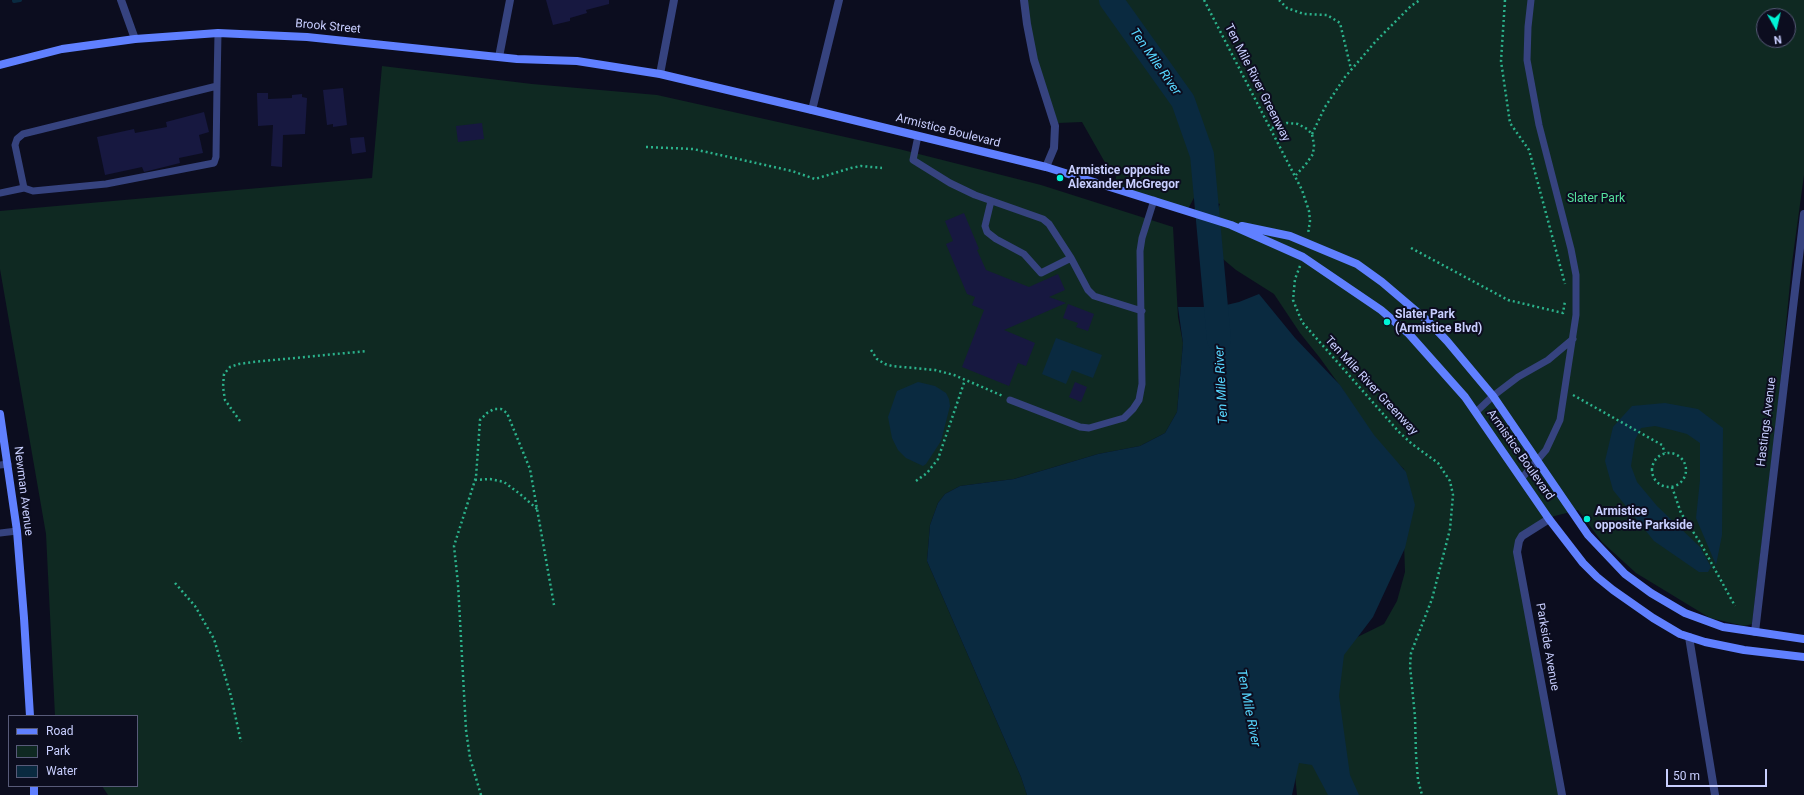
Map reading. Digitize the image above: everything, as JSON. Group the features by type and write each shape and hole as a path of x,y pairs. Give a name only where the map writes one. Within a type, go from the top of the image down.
{"main road":[{"name":"Brook Street","path":"0,65 62,49 135,39 218,33 307,37 499,57 576,61 658,74"},
{"name":"Armistice Boulevard","path":"658,74 1046,167 1232,225 1302,257 1381,310 1409,334 1465,397 1549,519 1583,563 1596,577 1653,618 1680,634 1705,642 1744,650 1804,658"},
{"name":"Armistice Boulevard","path":"1232,225 1290,236 1357,264 1382,282 1447,341 1493,396 1538,460 1570,512 1588,535 1625,574 1651,593 1685,613 1723,627 1804,638"},
{"name":"Newman Avenue","path":"0,414 4,464 17,531 30,715"}],"street":[{"path":"121,0 135,39"},
{"path":"499,57 510,0"},
{"path":"658,74 674,0"},
{"path":"812,110 840,0"},
{"path":"1024,0 1026,24 1034,60 1054,126 1054,148 1046,167"},
{"name":"Hastings Avenue","path":"1755,632 1804,214"},
{"name":"Parkside Avenue","path":"1549,519 1522,536 1519,541 1517,552 1562,795"},
{"path":"1689,637 1715,795"}],"lane":[{"path":"1522,478 1546,450 1560,420 1574,339 1576,315 1576,274 1568,236 1538,125 1527,60 1531,0"},
{"path":"0,193 24,188 33,191 106,184 214,163 216,157 218,33"},
{"path":"24,188 15,145 17,139 23,134 217,86"},
{"path":"918,136 913,160 950,183 974,195 1043,219 1049,224 1071,258 1088,290 1094,296 1142,311"},
{"path":"1010,400 1080,427 1089,428 1124,418 1134,409 1139,400 1142,384 1140,251 1142,238 1154,200"},
{"path":"991,201 985,226 987,232 996,239 1024,254 1041,273 1071,258"},
{"path":"1476,412 1493,396 1518,378 1548,360 1574,339"},
{"path":"0,533 17,531"}],"path":[{"name":"Ten Mile River Greenway","path":"1204,0 1296,175 1309,211 1310,221 1307,243"},
{"path":"1279,0 1287,8 1304,14 1327,15 1340,23 1352,69"},
{"path":"1312,134 1325,107 1352,69 1376,41 1420,0"},
{"path":"1505,0 1501,61 1510,123 1529,150 1566,285"},
{"path":"1272,128 1287,123 1298,124 1312,134 1314,145 1313,154 1296,175"},
{"path":"646,147 693,149 792,171 815,179 856,167 882,168"},
{"path":"1411,248 1508,300 1563,313 1565,298"},
{"name":"Ten Mile River Greenway","path":"1302,257 1295,279 1292,300 1302,322 1399,432 1412,444 1438,463 1450,481 1454,495 1450,529 1432,599 1411,653 1410,666 1415,717 1416,755 1418,780 1422,795"},
{"path":"872,350 877,359 885,364 935,370 966,380 1010,400"},
{"path":"240,421 225,400 223,387 224,374 230,368 239,364 253,362 367,351"},
{"path":"916,481 927,473 938,459 966,380"},
{"path":"1575,396 1662,445 1665,453"},
{"path":"481,795 472,765 466,730 458,584 454,546 475,480 479,453 480,420 490,411 501,409 507,413 530,469 554,605"},
{"path":"1665,453 1677,455 1682,458 1687,469 1684,480 1672,488 1664,487 1658,484 1652,475 1653,464 1660,455 1665,453"},
{"path":"475,480 490,479 504,482 538,510"},
{"path":"1672,488 1681,513 1701,544 1735,606"},
{"path":"175,583 195,606 214,639 231,696 240,742"}],"green space":[{"name":"Slater Park","path":"1023,0 1804,0 1804,175 1792,263 1778,407 1752,624 1744,626 1710,618 1636,573 1602,542 1578,510 1543,518 1519,543 1563,795 1297,795 1294,765 1333,649 1384,624 1397,601 1405,572 1404,543 1412,511 1404,469 1365,434 1343,390 1300,333 1274,294 1236,270 1217,254 1209,234 1213,219 1220,204 1195,196 1188,209 1114,185 1118,170 1107,166 1082,122 1058,123 1037,70"},
{"path":"382,66 532,84 657,95 899,149 1041,185 1173,227 1178,317 1183,343 1177,412 1165,433 1140,446 1098,454 1014,479 960,486 945,494 938,503 930,525 927,561 1021,777 1027,795 108,795 103,787 138,787 138,715 55,715 46,534 0,269 0,211 372,178"}],"water":[{"path":"1259,294 1295,338 1340,385 1374,435 1406,472 1415,505 1405,548 1373,617 1344,655 1339,696 1350,775 1359,795 1328,795 1312,765 1299,763 1292,795 1027,795 1021,777 927,561 930,525 938,503 945,494 960,486 1014,479 1098,454 1140,446 1165,433 1177,412 1183,343 1178,307 1218,307 1239,302"},
{"path":"1056,338 1102,355 1093,378 1072,370 1066,384 1042,374"},
{"path":"918,382 935,386 946,393 950,406 941,441 926,464 923,466 906,458 898,450 892,438 888,417 897,391"},
{"path":"1665,403 1698,409 1723,428 1722,535 1716,565 1696,518 1700,480 1700,443 1687,434 1672,430 1655,426 1641,428 1635,440 1631,466 1637,482 1657,506 1700,547 1711,567 1708,572 1699,572 1654,541 1613,490 1605,461 1613,427 1632,406"}],"building":[{"path":"546,0 609,0 609,4 586,10 587,13 570,18 570,21 553,25"},
{"path":"343,88 347,125 333,127 333,124 327,125 323,90"},
{"path":"257,93 268,93 268,99 292,98 292,95 302,94 302,97 307,98 305,134 283,135 282,167 271,166 273,125 258,126"},
{"path":"204,112 209,132 199,135 203,153 179,158 180,163 144,172 142,167 105,175 97,137 134,129 135,133 167,127 166,122"},
{"path":"482,123 484,139 458,142 456,126"},
{"path":"364,137 366,152 352,154 350,138"},
{"path":"964,213 986,270 1029,287 1058,274 1065,290 1049,297 1066,303 1004,330 1035,343 1026,366 1018,363 1009,386 962,367 984,310 972,305 975,297 967,294 946,244 953,241 945,221"},
{"path":"1068,304 1094,314 1088,331 1076,327 1078,323 1063,318"},
{"path":"1075,382 1087,387 1081,402 1069,397"}],"waterway":[{"path":"14,1 20,0"},
{"name":"Ten Mile River","path":"1111,0 1183,101 1202,155 1219,340"}],"place":[{"name":"Armistice opposite Alexander McGregor","path":"1060,178"},
{"name":"Slater Park (Armistice Blvd)","path":"1387,322"},
{"name":"Armistice opposite Parkside","path":"1587,519"}]}
